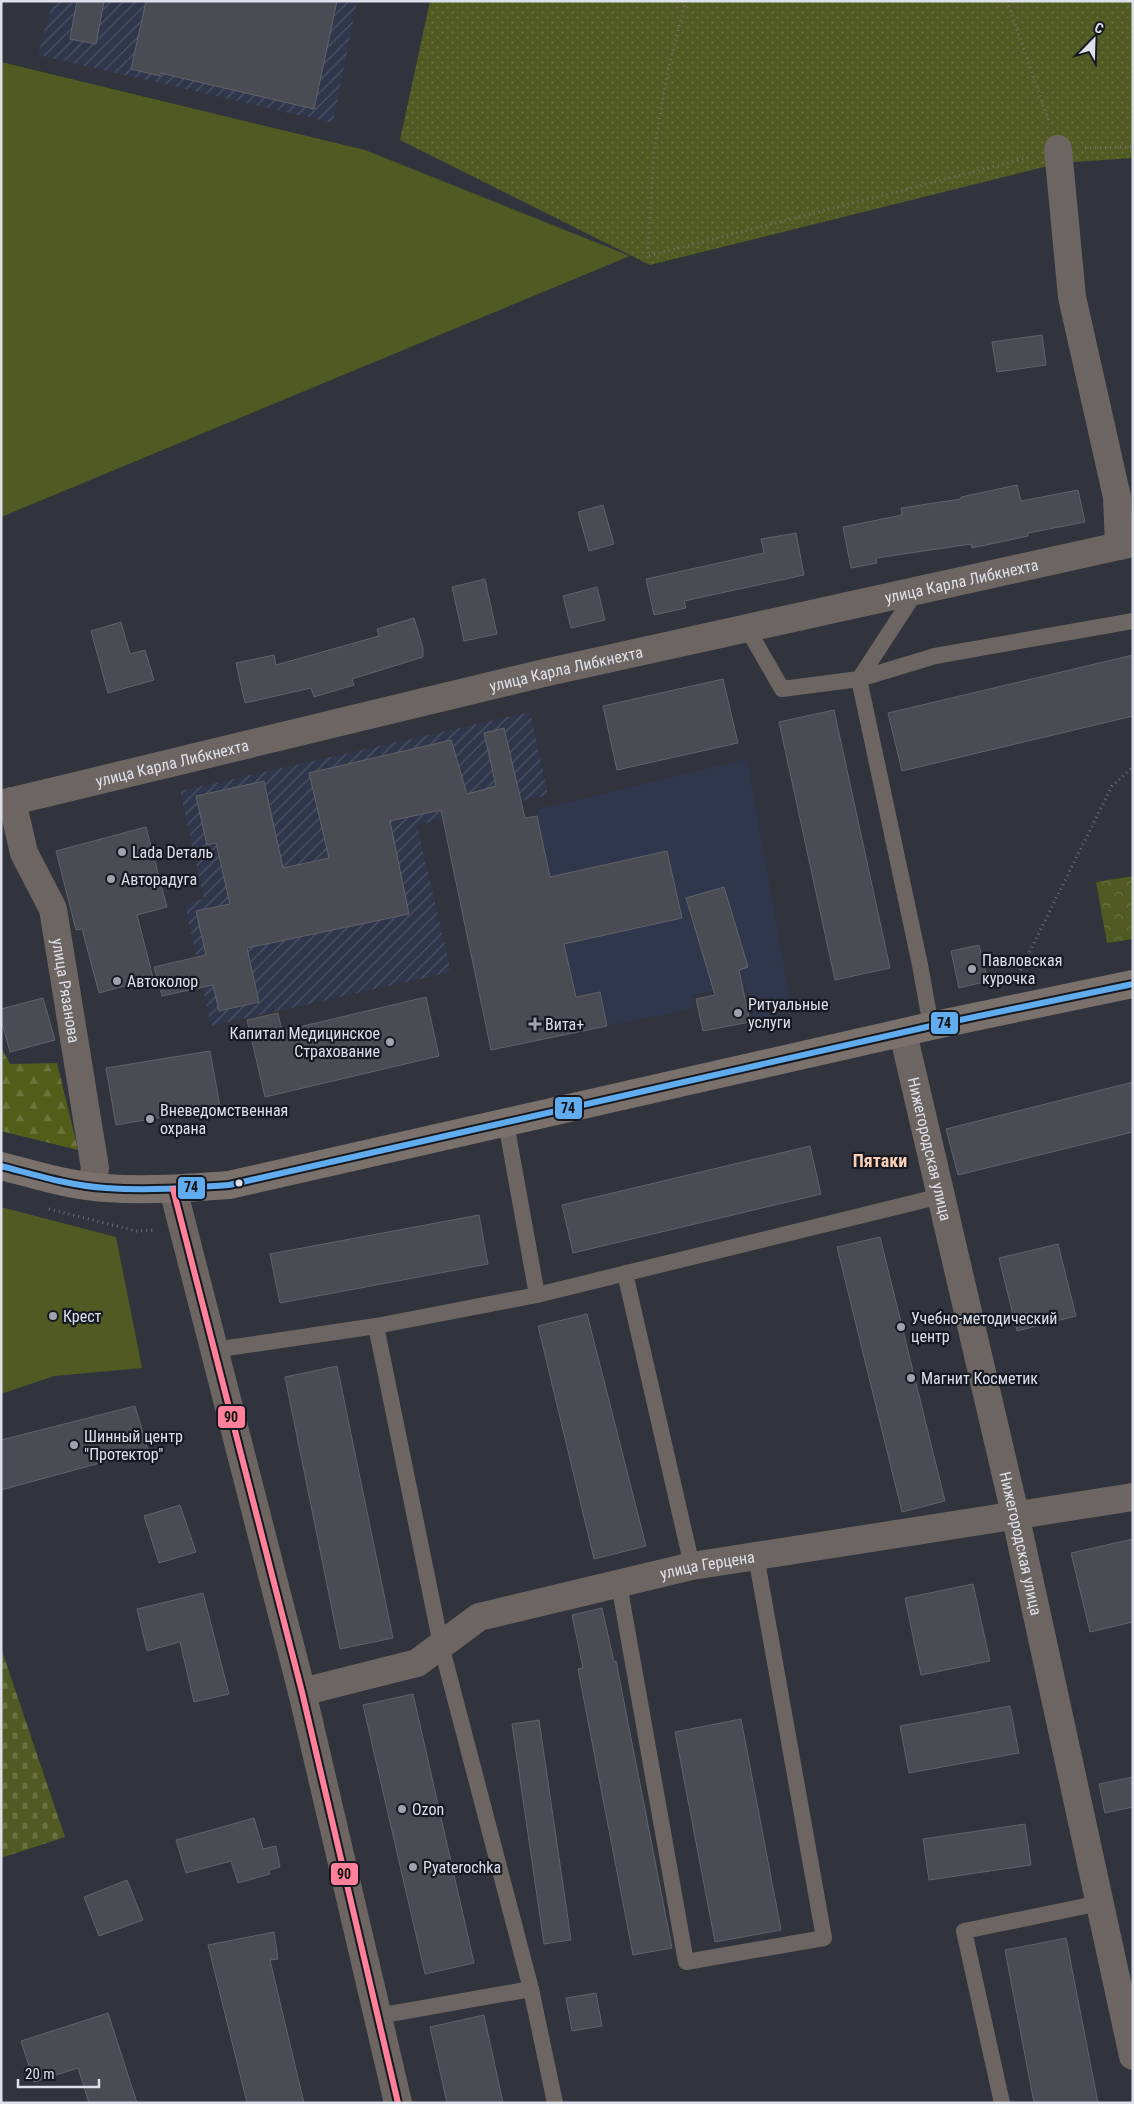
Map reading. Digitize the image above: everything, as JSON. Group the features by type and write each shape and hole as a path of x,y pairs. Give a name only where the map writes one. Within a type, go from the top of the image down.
{"main road":[{"path":"1,1166 50,1179 106,1188 173,1189 229,1185 931,1026 1133,984"}],"street":[{"path":"1058,149 1072,297 1126,544"},
{"name":"улица Карла Либкнехта","path":"7,802 340,720 1126,544"},
{"name":"улица Рязанова","path":"7,802 24,853 53,909 94,1168 92,1186"},
{"name":"Нижегородская улица","path":"903,1033 1015,1514 1133,2056"},
{"path":"173,1189 302,1692 398,2103"},
{"name":"улица Герцена","path":"302,1692 417,1663 479,1617 692,1566 1133,1497"}],"lane":[{"path":"917,590 859,679 920,965 931,1026"},
{"path":"747,628 782,689 859,679 935,656 1133,621"},
{"path":"506,1122 537,1295"},
{"path":"214,1350 376,1326 537,1295 941,1196"},
{"path":"625,1274 692,1566"},
{"path":"376,1326 441,1645 531,1989 555,2103"},
{"path":"619,1584 686,1962 824,1938 756,1556"},
{"path":"1002,2103 964,1931 1100,1903"},
{"path":"378,2016 531,1989"}],"path":[{"path":"686,1 668,69 654,151 648,256 989,169 1058,149 1133,147"},
{"path":"1007,1 1058,149"},
{"path":"1016,980 1112,786 1133,767"},
{"path":"40,1207 136,1231 183,1228"}],"shaded area":[{"path":"53,1 357,1 333,123 38,55"},
{"path":"530,712 548,795 417,825 451,972 211,1026 185,904 204,899 180,791"},
{"path":"747,759 792,1011 757,1022 745,984 692,996 693,1009 607,1026 600,992 576,997 537,816 538,809"}],"green space":[{"path":"430,1 1133,1 1133,158 1060,163 650,265 400,140"},
{"path":"1,62 365,150 630,256 1,517"},
{"path":"1133,876 1133,939 1107,943 1096,882"},
{"path":"1,1047 10,1064 57,1063 78,1150 1,1131"},
{"path":"1,1207 116,1237 142,1368 54,1376 1,1394"},
{"path":"1,1648 65,1837 1,1858"}],"building":[{"path":"77,1 104,1 96,44 70,39"},
{"path":"146,1 337,1 314,109 160,73 160,76 131,69"},
{"path":"1042,335 1046,365 997,372 992,342"},
{"path":"1017,485 1021,501 1078,490 1085,522 1028,533 1028,536 972,548 971,544 876,558 877,563 851,568 843,527 902,515 901,508 961,499 961,497"},
{"path":"603,505 614,544 589,551 578,512"},
{"path":"796,533 804,575 684,601 686,608 654,615 646,579 764,553 761,539"},
{"path":"485,579 497,634 464,641 452,587"},
{"path":"597,587 605,620 571,628 563,596"},
{"path":"414,618 423,648 423,657 352,679 354,685 314,697 311,688 245,703 236,663 274,655 276,665 379,636 377,629"},
{"path":"121,622 130,654 145,650 154,680 108,693 91,631"},
{"path":"1133,655 1133,716 902,771 888,713"},
{"path":"723,679 738,743 617,770 603,706"},
{"path":"834,710 890,968 835,980 779,722"},
{"path":"504,728 525,818 537,816 550,877 667,851 682,918 564,944 576,997 600,992 607,1026 491,1050 441,810 390,821 409,914 247,948 259,1002 219,1011 213,985 162,996 154,967 206,955 196,911 230,904 216,843 207,845 196,796 264,781 283,868 329,858 309,773 451,740 467,794 496,786 484,733"},
{"name":"Авторадуга","path":"146,827 167,907 137,915 153,978 99,993 82,929 76,930 56,851"},
{"path":"724,887 748,967 739,970 750,1022 703,1031 696,999 715,995 686,898"},
{"path":"979,945 988,981 959,988 951,951"},
{"path":"426,997 439,1056 265,1097 247,1020 278,1013 282,1031"},
{"path":"43,998 55,1040 10,1052 1,1019 1,1009"},
{"path":"210,1051 220,1107 116,1125 106,1068"},
{"path":"1133,1082 1133,1132 958,1175 946,1129"},
{"path":"810,1146 821,1194 573,1253 562,1205"},
{"path":"479,1215 488,1264 280,1303 270,1254"},
{"path":"880,1237 945,1501 902,1512 837,1247"},
{"path":"1058,1244 1076,1316 1017,1331 999,1258"},
{"path":"587,1314 646,1546 594,1559 538,1326"},
{"path":"337,1366 393,1638 340,1649 285,1377"},
{"name":"Шинный центр \"Протектор\"","path":"135,1406 148,1450 1,1490 1,1440"},
{"path":"180,1505 196,1552 159,1563 144,1516"},
{"path":"1133,1539 1133,1622 1090,1632 1071,1553"},
{"path":"973,1584 990,1661 921,1675 905,1598"},
{"path":"203,1593 229,1694 194,1702 180,1642 147,1651 137,1609"},
{"path":"602,1608 614,1662 616,1661 672,1948 633,1955 578,1669 583,1668 572,1615"},
{"path":"413,1694 474,1963 425,1974 363,1705"},
{"path":"1010,1706 1019,1753 909,1773 900,1726"},
{"path":"741,1719 781,1930 715,1942 675,1732"},
{"path":"539,1720 571,1940 544,1944 512,1724"},
{"path":"1133,1777 1133,1807 1105,1813 1099,1784"},
{"path":"254,1818 263,1849 276,1846 280,1867 269,1870 270,1874 238,1883 231,1861 186,1873 176,1840"},
{"path":"1025,1824 1031,1865 929,1880 923,1839"},
{"path":"127,1880 143,1920 99,1936 84,1897"},
{"path":"274,1932 278,1959 270,1960 304,2103 247,2103 208,1945"},
{"path":"1066,1938 1098,2103 1034,2103 1005,1950"},
{"path":"596,1993 602,2026 572,2031 566,1998"},
{"path":"108,2013 137,2103 89,2103 78,2068 34,2082 21,2041"},
{"path":"484,2015 503,2103 447,2103 430,2027"}],"transit line":[{"name":"74","path":"1,1166 67,1183 93,1187 152,1189 229,1185 931,1026 1133,984"},
{"name":"90","path":"173,1189 302,1692 398,2103"}],"place":[{"name":"Lada Dеталь","path":"122,852"},
{"name":"Авторадуга","path":"111,879"},
{"name":"Павловская курочка","path":"972,969"},
{"name":"Автоколор","path":"117,981"},
{"name":"Ритуальные услуги","path":"738,1013"},
{"name":"Вита+","path":"535,1024"},
{"name":"Капитал Медицинское Страхование","path":"390,1042"},
{"name":"Вневедомственная охрана","path":"150,1119"},
{"name":"Крест","path":"53,1316"},
{"name":"Учебно-методический центр","path":"901,1327"},
{"name":"Магнит Косметик","path":"911,1378"},
{"name":"Шинный центр \"Протектор\"","path":"74,1445"},
{"name":"Ozon","path":"402,1809"},
{"name":"Pyaterochka","path":"413,1867"}],"district":[{"name":"Пятаки","path":"880,1161"}]}
